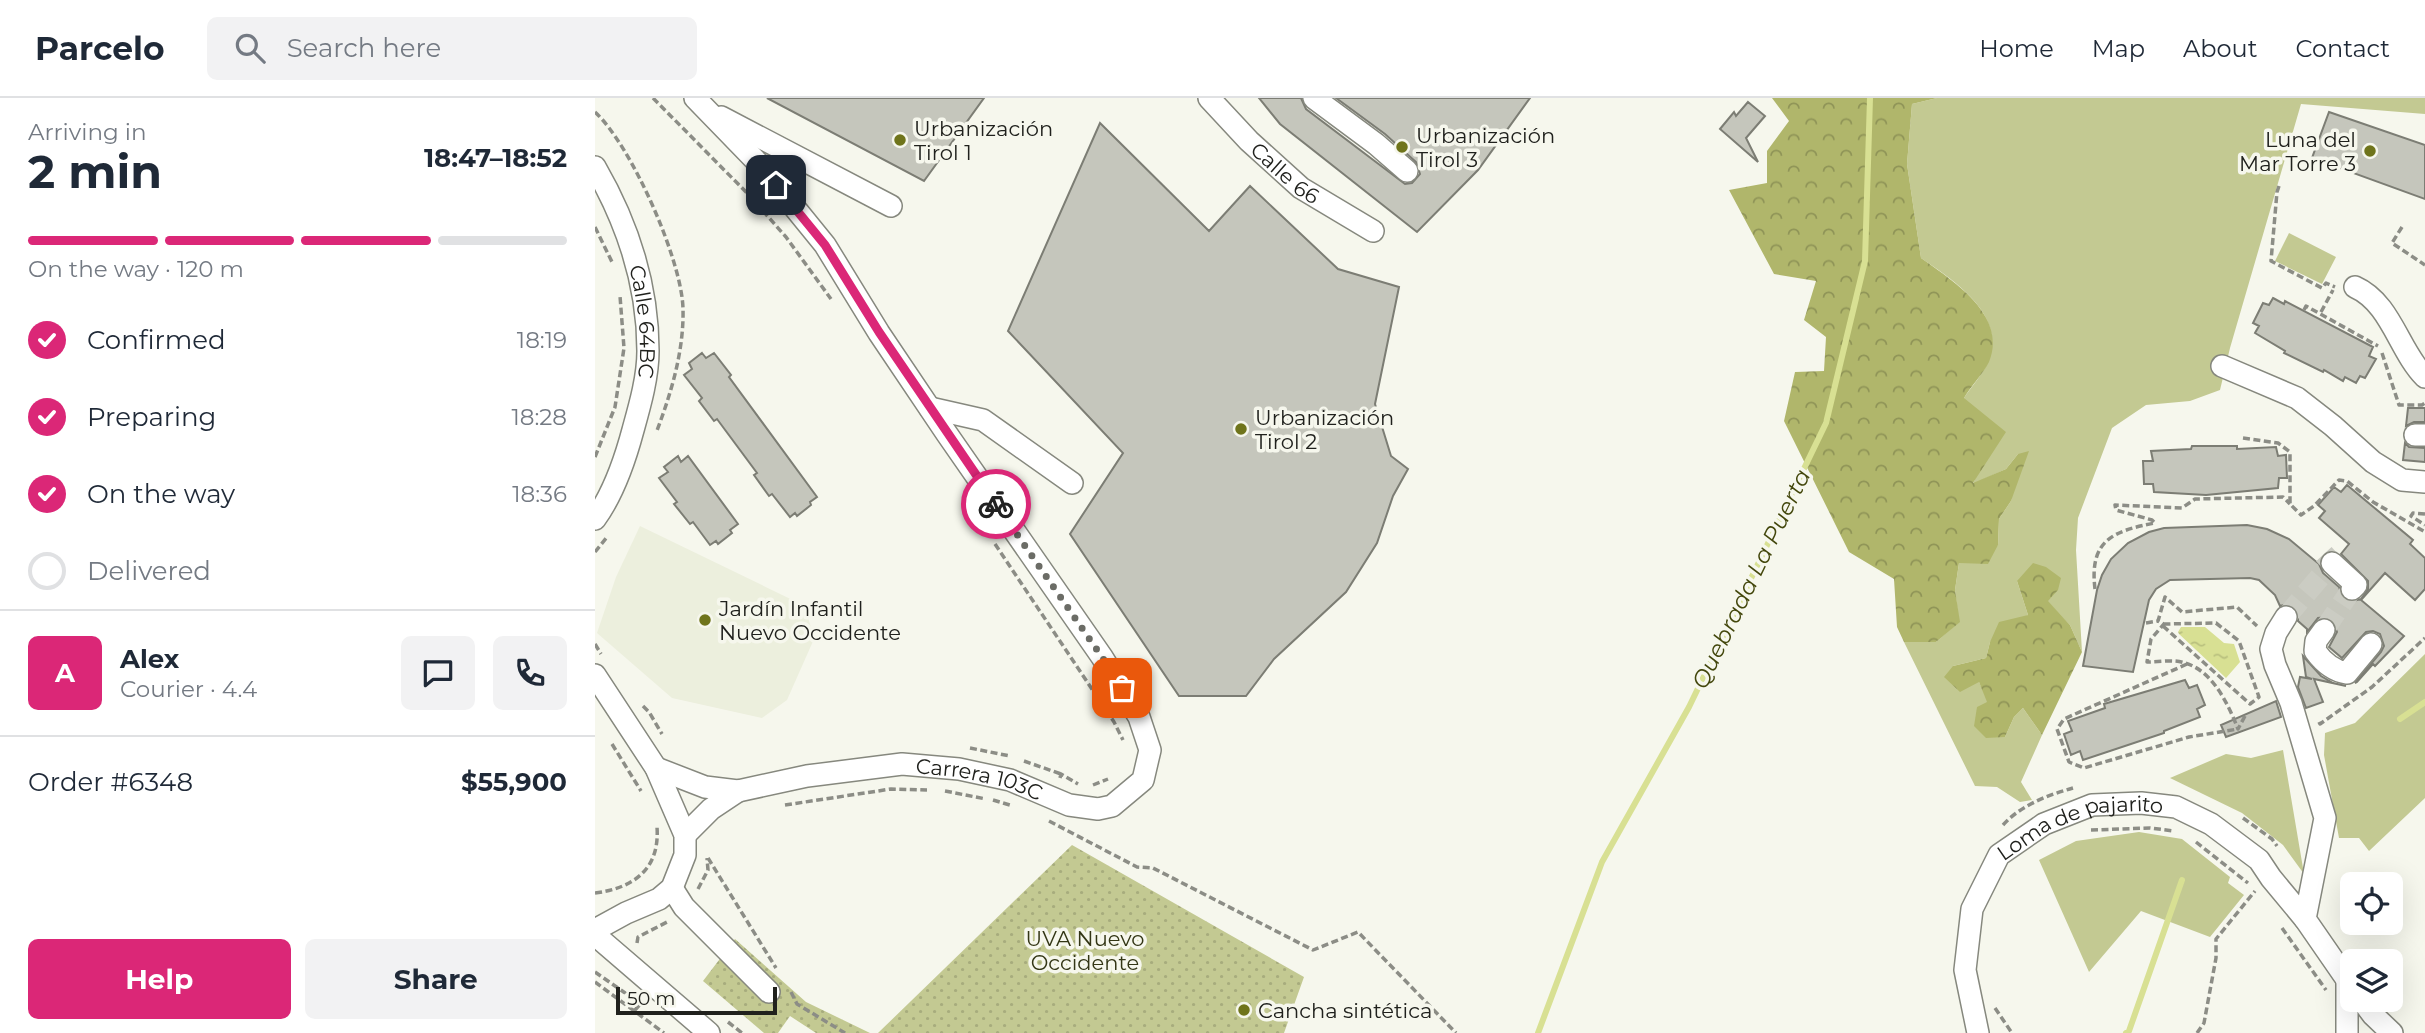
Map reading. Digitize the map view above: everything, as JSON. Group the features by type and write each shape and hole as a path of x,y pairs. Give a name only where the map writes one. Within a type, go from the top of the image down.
{"street":[{"name":"Calle 66","path":"1209,98 1249,141 1301,187 1373,231"},
{"path":"1314,98 1407,171"},
{"path":"701,104 891,206"},
{"name":"Carrera 103C","path":"701,104 760,165 825,245 930,408 1102,657 1139,717 1150,750 1143,780 1112,806 1098,809 1069,805 1010,780 959,769 902,764 807,776 738,791"},
{"name":"Calle 64BC","path":"595,167 622,217 634,253 644,297 648,352 642,396 626,456 603,508 595,519"},
{"path":"2345,287 2366,292 2380,308 2425,377"},
{"path":"2222,366 2297,398 2373,462 2402,480 2425,482"},
{"path":"930,408 983,419 1072,483"},
{"path":"2332,563 2356,585 2352,589"},
{"path":"2286,617 2276,633 2271,649 2291,704 2325,818 2305,919"},
{"path":"2324,630 2316,641 2315,651 2321,660 2338,672 2347,673 2371,644"},
{"path":"595,675 656,768 685,835 685,855 672,888 659,899 626,913 595,932 709,1033"},
{"path":"656,768 705,787 738,791"},
{"path":"685,835 711,808 738,791"},
{"name":"Loma de pajarito","path":"1978,1033 1965,970 1972,909 1999,855 2044,824 2092,805 2141,803 2176,807 2211,824 2259,860 2305,919 2340,971"},
{"path":"672,888 684,907 779,984"},
{"path":"2347,1033 2348,1012"},
{"path":"2371,1012 2392,1033"}],"path":[{"path":"653,98 763,211 786,237 837,306"},
{"path":"2279,186 2271,261 2322,288 2326,283 2345,287"},
{"path":"2402,227 2392,243 2425,265"},
{"path":"595,228 612,262"},
{"path":"595,457 615,407 624,348 619,286"},
{"path":"2304,310 2306,306 2321,312 2375,342 2381,350 2399,405 2425,403"},
{"path":"2243,438 2278,443 2290,452 2290,504"},
{"path":"2095,589 2093,572 2096,553 2112,536 2129,528 2155,523 2116,510 2115,505 2182,508 2195,499 2283,497 2301,515 2314,506 2339,480 2347,481 2373,502 2425,532"},
{"path":"2425,514 2413,513 2411,516 2425,525"},
{"path":"993,540 1114,722 1125,745"},
{"path":"2158,621 2165,597 2182,612 2238,607 2258,627"},
{"path":"2146,623 2158,621 2163,625 2250,704 2259,697 2239,641 2216,623 2163,625 2151,639 2147,662 2187,664 2200,669 2227,702 2238,729"},
{"path":"2187,664 2064,719 2057,729 2070,762 2084,768 2189,737 2238,729"},
{"path":"2238,729 2245,716"},
{"path":"609,738 643,794"},
{"path":"1117,776 1094,785 1078,783 1061,774 1044,819 1137,867 1153,868 1313,950 1358,932 1456,1033"},
{"path":"776,806 891,789 938,790 995,800 1020,809"},
{"path":"595,893 618,889 643,872 656,851 658,840 654,816"},
{"path":"2087,830 2150,828 2175,831 2184,835"},
{"path":"2193,840 2256,889 2216,939 2216,958 2204,1023 2197,1033"},
{"path":"707,857 779,984 797,1004 845,1033"},
{"path":"595,972 646,1009"},
{"path":"595,982 664,1033"},
{"path":"1991,1002 2012,1033"}],"shaded area":[{"name":"Jardín Infantil Nuevo Occidente","path":"640,526 805,606 814,639 787,700 762,718 672,698 597,633 616,577"}],"green space":[{"path":"1772,98 1937,98 1912,104 1907,164 1921,258 1948,277 1974,301 1991,329 1993,345 1989,362 1964,398 2006,432 1973,483 2006,469 2018,454 2029,451 2011,501 1999,519 1998,545 1988,564 1959,563 1955,590 1960,622 1936,642 1904,642 1897,627 1894,579 1849,552 1784,421 1795,372 1824,371 1826,337 1804,320 1816,281 1774,274 1729,190 1767,183 1767,151 1789,121"},
{"path":"1937,98 2425,98 2425,114 2301,104 2220,390 2190,401 2146,405 2112,428 2078,518 2076,550 2082,652 2070,625 2047,601 2057,590 2017,581 2028,615 1990,642 1986,658 1953,666 1979,682 2005,737 2014,717 2023,708 2042,735 2021,782 2032,800 2020,802 1997,787 1975,786 1904,642 1936,642 1959,622 1955,590 1959,563 1998,545 1999,519 2011,501 2018,454 2006,469 1973,484 1977,474 1964,398 1988,362 1992,345 1990,329 1984,314 1962,288 1921,258 1907,164 1912,104"},
{"path":"2289,233 2336,257 2322,284 2275,261"},
{"path":"2033,563 2046,567 2061,578 2058,590 2048,601 2070,625 2082,652 2042,735 2023,708 2014,717 2005,737 1986,738 1974,726 1977,707 1987,702 1979,682 1960,692 1944,677 1953,666 1986,658 1999,622 2028,615 2017,581"},
{"path":"2425,654 2425,798 2369,851 2359,838 2339,838 2324,755 2325,733 2355,723"},
{"path":"2283,750 2304,874 2283,845 2242,813 2170,778 2226,754 2251,758"},
{"path":"2139,832 2182,839 2230,877 2228,883 2244,895 2210,937 2141,911 2089,972 2039,860 2076,841"},
{"name":"UVA Nuevo Occidente","path":"1072,845 1304,977 1284,1033 878,1033"},
{"path":"735,939 806,1002 870,1033 816,1033 790,1016 778,1033 764,1033 703,981"}],"water":[{"path":"2181,627 2205,627 2224,643 2234,644 2240,662 2226,678 2179,634"}],"building":[{"name":"Urbanización Tirol 1","path":"767,98 984,98 924,181"},
{"name":"Urbanización Tirol 3","path":"1259,98 1301,98 1306,109 1405,184 1412,183 1420,174 1416,162 1385,134 1336,98 1530,98 1478,170 1417,232 1280,124"},
{"path":"1748,102 1765,116 1746,138 1758,162 1720,129 1734,112 1736,116"},
{"name":"Luna del Mar Torre 3","path":"2329,112 2425,145 2425,199 2312,158"},
{"name":"Urbanización Tirol 2","path":"1100,123 1209,231 1250,186 1338,269 1399,287 1375,404 1391,456 1408,469 1393,496 1377,543 1346,592 1274,659 1246,696 1179,696 1070,534 1123,453 1008,331"},
{"path":"2273,298 2284,304 2285,301 2373,347 2369,356 2376,359 2365,378 2360,376 2356,383 2345,377 2343,381 2284,353 2285,351 2255,333 2259,326 2253,323 2263,303 2269,305"},
{"path":"702,353 706,358 714,353 817,497 797,516 795,513 790,517 772,494 769,496 754,475 757,473 717,419 714,421 699,401 702,398 684,375 692,369 689,363"},
{"path":"2408,408 2425,408 2425,422 2414,422 2406,426"},
{"path":"2405,443 2409,447 2425,448 2425,462 2403,460"},
{"path":"2192,446 2237,446 2237,449 2276,447 2278,456 2286,455 2287,478 2279,478 2278,488 2206,495 2154,492 2153,484 2144,484 2143,461 2153,461 2151,451 2191,449"},
{"path":"678,456 681,462 688,456 738,524 730,530 732,533 718,544 716,541 710,545 693,522 690,524 659,478 668,472 664,467"},
{"path":"2347,485 2413,540 2410,544 2425,558 2425,589 2415,600 2385,573 2361,600 2404,636 2357,682 2355,683 2384,646 2380,634 2366,632 2342,658 2329,647 2337,632 2332,620 2326,617 2318,618 2307,632 2298,621 2298,611 2293,606 2280,606 2275,595 2259,580 2250,578 2170,580 2156,589 2149,600 2133,672 2083,666 2097,590 2111,559 2128,543 2164,528 2247,525 2267,529 2289,539 2319,564 2323,573 2339,587 2343,599 2349,602 2361,599 2368,589 2368,581 2341,554 2349,544 2319,518 2325,511 2318,505 2334,487 2341,492"},
{"path":"2303,656 2321,676 2346,686 2314,679 2323,702 2306,708 2298,687 2300,677 2312,679 2306,677"},
{"path":"2185,680 2189,688 2197,685 2205,705 2197,709 2200,717 2164,733 2083,760 2080,751 2071,755 2064,734 2072,731 2068,721 2105,708 2104,704"},
{"path":"2276,701 2281,717 2226,737 2221,725"}],"waterway":[{"name":"Quebrada La Puerta","path":"1538,1033 1602,862 1689,707 1826,423 1865,261 1870,98"},
{"path":"2400,719 2425,702"},
{"path":"2126,1033 2129,1031 2182,880"}],"tunnel":[{"path":"2286,617 2332,563 2320,550"},
{"path":"2324,630 2352,589"}],"way so far":[{"path":"996,504 1122,688"}],"place":[{"name":"Urbanización Tirol 1","path":"900,140"},
{"name":"Urbanización Tirol 3","path":"1402,147"},
{"name":"Luna del Mar Torre 3","path":"2370,151"},
{"name":"Urbanización Tirol 2","path":"1241,429"},
{"name":"Jardín Infantil Nuevo Occidente","path":"705,620"},
{"name":"Cancha sintética","path":"1244,1010"}],"route":[{"path":"776,185 825,245 879,332 996,504"}]}
